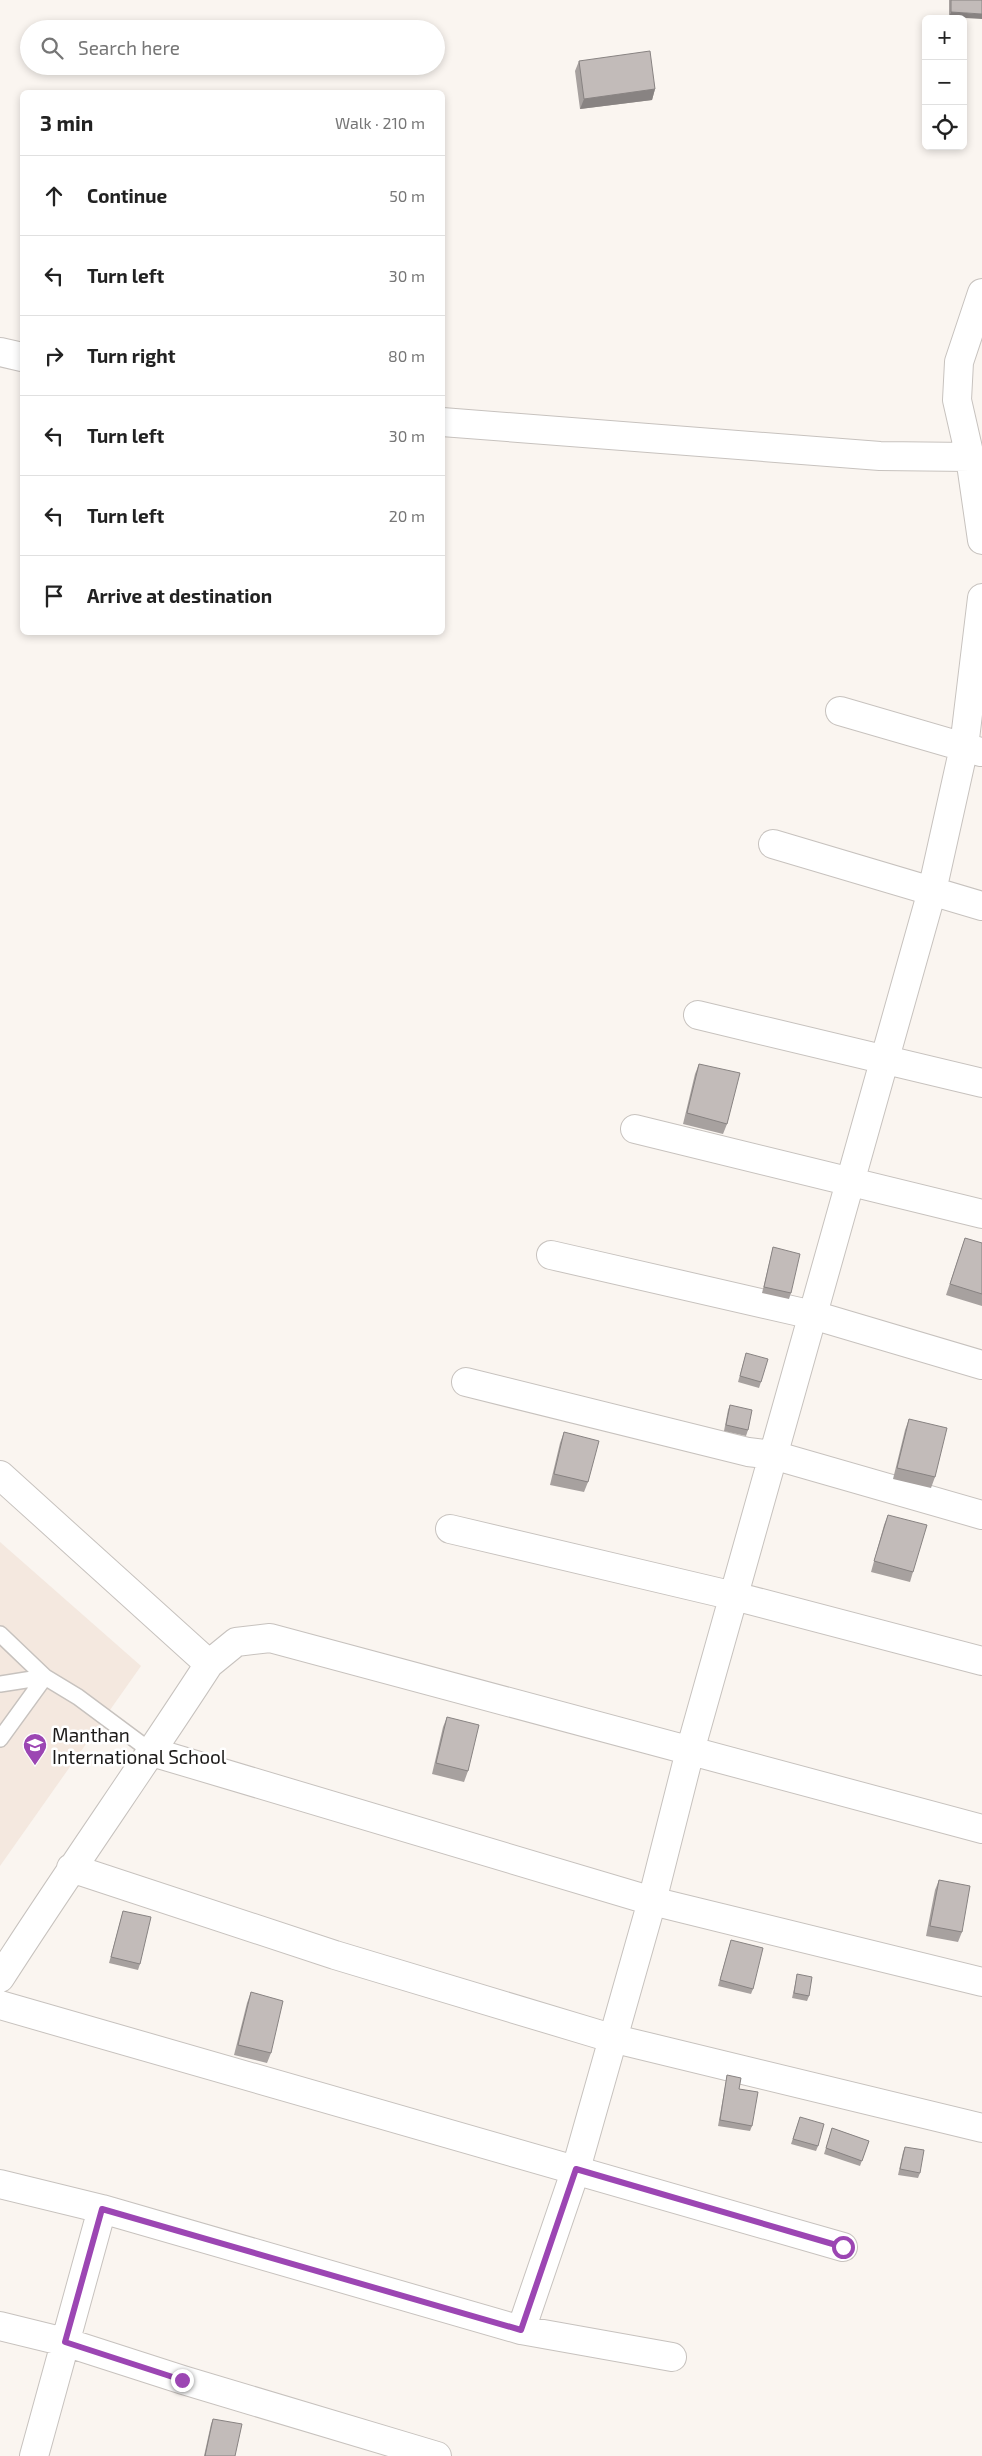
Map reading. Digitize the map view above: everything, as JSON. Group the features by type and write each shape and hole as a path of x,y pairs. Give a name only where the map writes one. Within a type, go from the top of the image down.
{"street":[{"path":"982,293 960,362 957,400 976,459 982,540"},
{"path":"0,352 20,357"},
{"path":"445,422 880,456 976,459"},
{"path":"521,2330 576,2169 611,2038 652,1901 690,1751 884,1059 973,750 982,598"},
{"path":"840,711 973,750"},
{"path":"773,844 982,906"},
{"path":"698,1015 982,1083"},
{"path":"635,1128 982,1214"},
{"path":"551,1255 813,1315 982,1365"},
{"path":"466,1382 739,1450 773,1455 982,1515"},
{"path":"0,1475 210,1664"},
{"path":"450,1529 734,1596 982,1661"},
{"path":"0,1978 71,1868 152,1752 210,1664 236,1642 270,1638 982,1829"},
{"path":"152,1752 652,1901 982,1982"},
{"path":"71,1868 335,1955 611,2038 982,2128"},
{"path":"0,2005 843,2247"},
{"path":"0,2184 102,2209 521,2330 672,2357"},
{"path":"34,2456 102,2209"},
{"path":"0,2326 65,2342 182,2380 437,2456"}],"lane":[{"path":"0,1634 45,1677 78,1697 152,1752"},
{"path":"0,1684 45,1677"},
{"path":"0,1739 45,1677"}],"shaded area":[{"name":"Manthan International School","path":"0,1542 141,1666 0,1866"}],"building":[{"path":"951,0 982,0 982,14 951,12"},
{"path":"650,51 655,89 584,99 579,61"},
{"path":"699,1064 740,1073 727,1124 687,1113"},
{"path":"965,1238 982,1243 982,1294 950,1284"},
{"path":"773,1247 800,1254 791,1293 764,1287"},
{"path":"746,1353 768,1359 761,1382 740,1376"},
{"path":"730,1405 752,1410 748,1430 726,1425"},
{"path":"909,1419 947,1428 935,1477 897,1468"},
{"path":"564,1432 599,1441 588,1482 554,1474"},
{"path":"888,1515 927,1525 913,1572 874,1561"},
{"path":"447,1717 479,1725 468,1771 436,1763"},
{"path":"939,1880 970,1886 962,1932 930,1926"},
{"path":"123,1911 151,1917 140,1964 111,1957"},
{"path":"731,1940 763,1948 753,1989 720,1980"},
{"path":"797,1974 812,1977 809,1996 794,1993"},
{"path":"251,1992 283,2001 271,2053 238,2045"},
{"path":"727,2075 741,2078 739,2089 758,2092 752,2126 720,2120"},
{"path":"800,2117 824,2124 818,2146 793,2139"},
{"path":"832,2128 869,2141 862,2161 826,2148"},
{"path":"905,2147 924,2150 920,2173 900,2169"},
{"path":"213,2419 242,2424 235,2456 205,2456"}],"place":[{"name":"Manthan International School","path":"35,1766"}],"route":[{"path":"182,2380 65,2342 102,2209 521,2330 576,2169 843,2247"}]}
